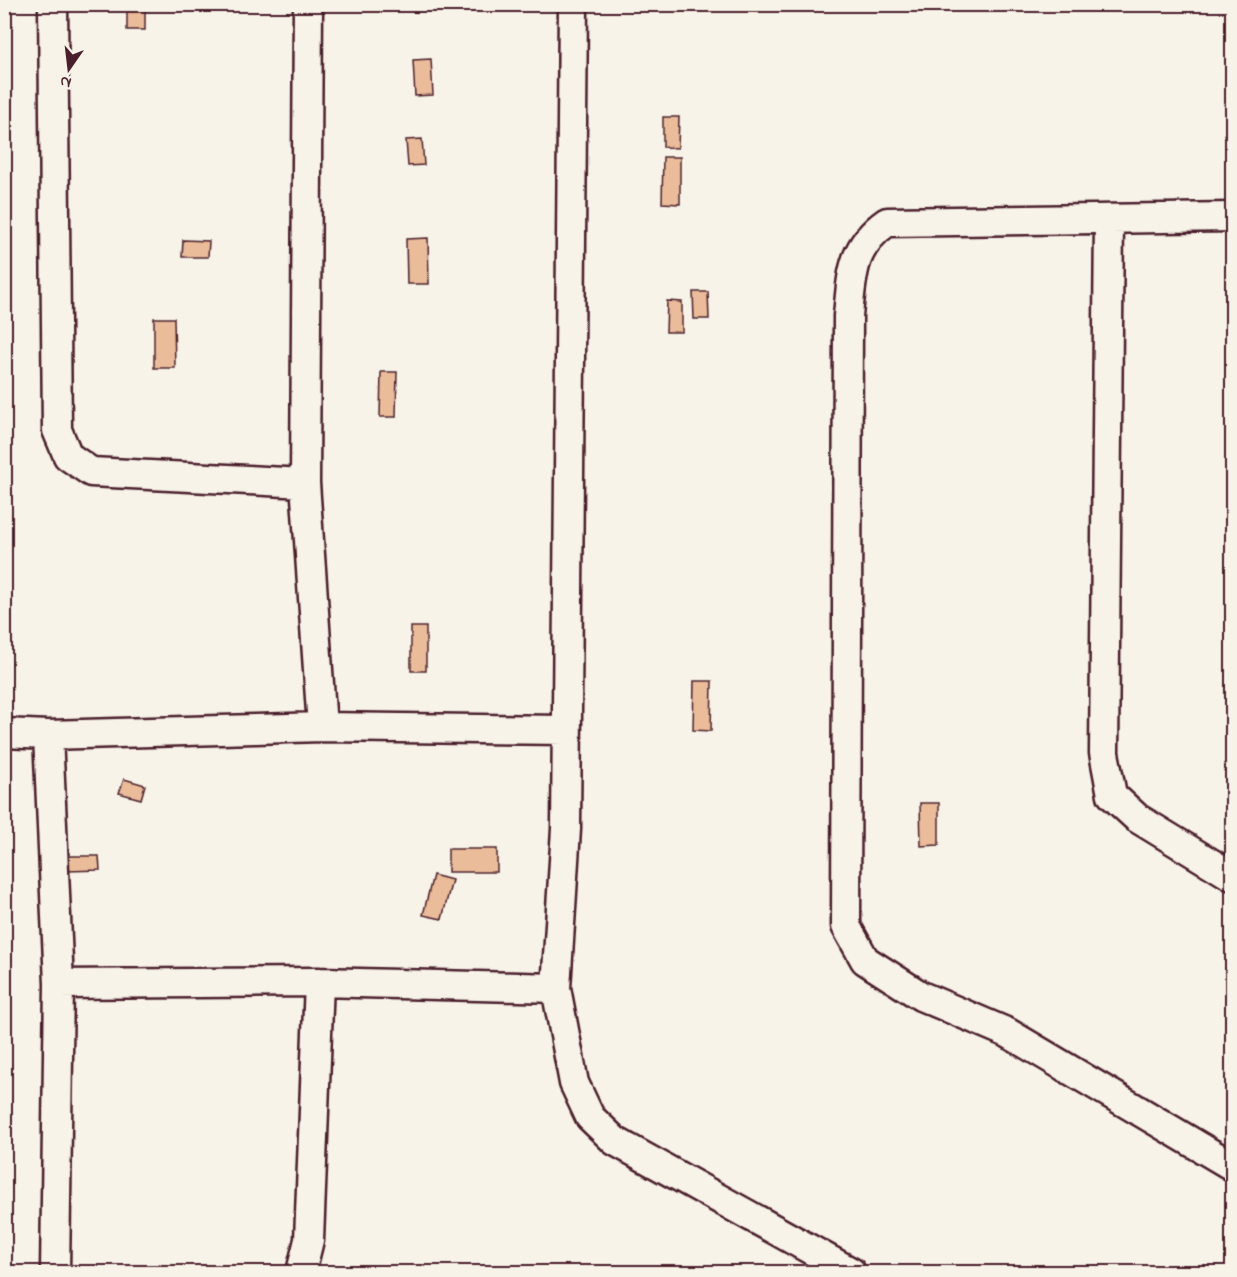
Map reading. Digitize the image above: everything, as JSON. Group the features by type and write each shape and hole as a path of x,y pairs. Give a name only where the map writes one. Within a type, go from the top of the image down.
{"street":[{"path":"53,4 57,429 68,456 90,472 305,483"},
{"path":"308,4 305,483 322,727"},
{"path":"573,4 566,829 556,988 574,1083 590,1117 615,1141 851,1272"},
{"path":"1233,217 887,222 868,235 854,264 848,316 846,926 865,960 921,996 1008,1033 1233,1166"},
{"path":"1109,219 1104,753 1112,795 1137,818 1233,876"},
{"path":"4,733 48,735 322,727 566,730"},
{"path":"48,735 59,984 56,1272"},
{"path":"59,984 319,982 556,988"},
{"path":"301,1272 309,1240 319,982"}],"building":[{"path":"127,4 145,4 145,30 127,30"},
{"path":"412,4 430,4 431,10 413,12"},
{"path":"431,59 433,95 415,96 413,60"},
{"path":"663,117 679,117 678,148 663,147"},
{"path":"422,139 424,165 408,166 406,140"},
{"path":"663,157 680,157 680,204 662,203"},
{"path":"428,238 429,284 407,284 406,239"},
{"path":"183,240 209,241 208,257 182,257"},
{"path":"693,292 708,292 709,319 694,319"},
{"path":"667,301 682,302 682,332 666,332"},
{"path":"154,318 174,318 175,368 154,368"},
{"path":"381,372 397,372 396,417 380,417"},
{"path":"411,627 426,627 426,671 411,671"},
{"path":"694,681 712,681 711,731 693,730"},
{"path":"124,779 145,785 141,799 119,793"},
{"path":"920,803 939,803 939,845 921,846"},
{"path":"448,849 497,849 497,872 448,872"},
{"path":"67,856 99,856 100,870 67,871"},
{"path":"433,875 452,880 442,919 423,915"}]}
